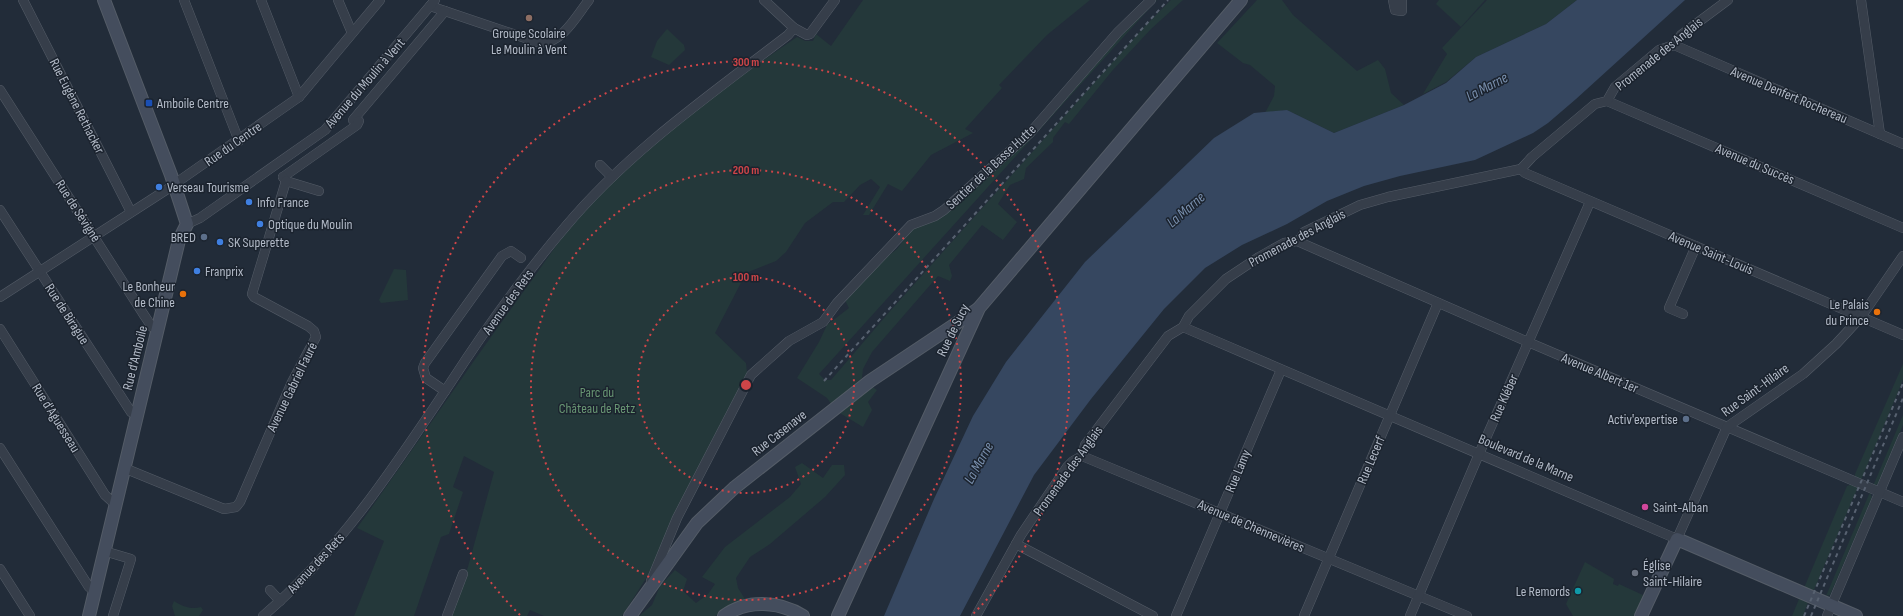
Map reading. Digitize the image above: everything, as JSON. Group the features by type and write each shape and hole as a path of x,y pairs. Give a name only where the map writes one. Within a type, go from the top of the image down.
{"street":[{"name":"Rue Eugène Rethacker","path":"24,0 131,212"},
{"path":"104,0 174,184 187,224"},
{"path":"184,0 239,141"},
{"path":"261,0 299,97"},
{"path":"338,0 352,33"},
{"name":"Rue du Centre","path":"0,297 239,141 299,97 380,0"},
{"path":"433,3 445,11 540,43 546,43 558,37 589,0"},
{"path":"764,0 794,28 805,34 810,34 835,0"},
{"name":"Sentier de la Basse Hutte","path":"651,589 650,584 677,518 751,375 789,341 819,326 851,288 882,255 888,252 911,225 935,216 944,210 1030,133 1118,32 1151,0"},
{"name":"Rue de Sucy","path":"838,616 979,308 1241,0"},
{"path":"1393,0 1395,10 1402,11 1402,0"},
{"name":"Promenade des Anglais","path":"976,616 1016,544 1067,467 1073,461 1082,456 1085,445 1168,336 1183,327 1189,316 1226,279 1284,243 1297,241 1301,238 1304,232 1360,205 1388,197 1521,169 1532,157 1595,104 1607,101 1615,87 1654,55 1665,47 1674,45 1681,35 1728,0"},
{"path":"1861,0 1880,134"},
{"name":"Avenue du Moulin à Vent","path":"187,224 200,218 325,130 433,3"},
{"path":"284,179 357,125 445,11"},
{"name":"Avenue des Rets","path":"263,616 280,601 351,525 487,329 566,226 612,177 657,136 788,36 794,28"},
{"name":"Avenue Denfert Rochereau","path":"1674,45 1903,144"},
{"name":"Rue de Sévigné","path":"0,90 144,315 152,327 158,328"},
{"name":"Avenue du Succès","path":"1607,101 1903,228"},
{"path":"341,113 359,122"},
{"path":"600,165 612,177"},
{"path":"275,166 284,179 319,191"},
{"name":"Avenue Saint-Louis","path":"1521,169 1525,173 1590,202 1903,335"},
{"name":"Avenue Gabriel Fauré","path":"124,468 224,509 236,507 240,502 292,382 316,337 314,331 308,326 252,294 284,179"},
{"name":"Rue Kléber","path":"1410,616 1479,454 1590,202"},
{"name":"Rue de Birague","path":"0,210 131,412 136,414"},
{"name":"Rue d'Amboile","path":"89,616 136,414 179,240 187,224"},
{"name":"Avenue Albert 1er","path":"1297,241 1528,342 1903,502"},
{"path":"1683,314 1669,308 1696,246"},
{"path":"445,391 426,378 423,368 425,363 502,256 511,251 521,258"},
{"name":"Rue Saint-Hilaire","path":"1641,616 1727,427 1803,374 1836,344 1861,317 1903,256"},
{"name":"Rue Lecerf","path":"1304,616 1438,303"},
{"name":"Rue Casenave","path":"630,616 698,523 734,488 870,381 979,308"},
{"name":"Boulevard de la Marne","path":"1183,327 1677,539 1829,611 1856,616"},
{"name":"Rue d'Aguesseau","path":"0,329 105,495 116,505"},
{"name":"Rue Lamy","path":"1176,616 1281,370"},
{"path":"1829,611 1903,437"},
{"path":"0,448 89,587 94,592"},
{"name":"Avenue de Chennevières","path":"1082,456 1467,616"},
{"path":"1016,544 1153,616"},
{"path":"104,551 131,559 113,616"},
{"path":"0,569 30,616"},
{"path":"447,616 462,574"},
{"path":"270,590 280,601"},
{"path":"765,604 789,616"},
{"path":"724,616 730,611 748,605 765,604 776,604 789,608 803,616"}],"green space":[{"name":"Parc du Château de Retz","path":"863,0 1090,0 1047,35 999,85 1002,88 965,129 973,133 931,155 902,191 888,184 869,215 863,215 880,187 871,179 860,185 844,202 833,202 805,223 786,252 776,261 746,273 715,333 746,363 747,373 659,558 622,616 544,616 530,610 527,616 451,616 466,574 494,472 464,456 453,487 463,492 449,534 441,537 414,616 354,616 384,541 357,528 555,247 582,213 615,179 690,114 797,37 805,41 813,41 816,34 831,46"},
{"path":"1156,0 819,374 825,380 831,380 891,310 1145,26 1171,0 1183,0 1151,29 1112,71 1069,124 1065,122 1053,138 1053,142 1026,168 1024,179 1010,185 998,204 1017,222 1003,240 982,225 949,265 952,276 950,281 938,276 872,352 863,369 862,378 832,405 827,398 797,378 819,342 827,325 849,308 845,300 879,263 897,249 913,228 981,179"},
{"path":"1257,0 1282,0 1293,15 1357,71 1378,60 1385,69 1391,93 1404,105 1334,133 1287,110 1265,113 1274,96 1275,86 1250,65 1243,63 1217,43"},
{"path":"1439,0 1485,0 1461,27 1436,4"},
{"path":"1487,0 1577,0 1546,24 1476,57 1446,82 1423,94 1447,54 1442,48"},
{"path":"667,29 684,45 685,50 669,65 651,57 657,41"},
{"path":"394,269 406,270 408,300 381,303 379,300"},
{"path":"1903,364 1903,380 1861,480 1855,477 1855,474"},
{"path":"871,386 877,390 868,402 872,410 863,427 838,412"},
{"path":"1903,415 1903,425 1878,484 1873,486"},
{"path":"802,463 823,478 832,465 844,465 845,475 825,497 770,544 750,557 736,578 738,588 745,599 715,616 639,616 652,605 660,586 675,570 687,579 683,591 696,603 708,594 715,584 702,577 725,547 790,497 801,484 795,467"},
{"path":"1853,484 1858,487 1813,592 1804,588 1847,486"},
{"path":"1870,492 1872,498 1830,595 1826,596"},
{"path":"1585,562 1614,579 1613,584 1618,586 1619,584 1645,596 1636,616 1573,616 1566,604"},
{"path":"1799,599 1808,602 1803,616 1792,616"},
{"path":"174,601 187,607 201,607 203,610 199,616 175,616 172,606"}],"water":[{"name":"La Marne","path":"1577,0 1685,0 1576,99 1548,123 1533,133 1475,160 1400,176 1364,186 1327,201 1287,224 1242,245 1205,268 1164,309 1091,399 1034,475 960,616 884,616 934,499 973,416 1006,362 1085,262 1214,138 1254,113 1287,110 1334,133 1404,105 1446,83 1476,57 1546,24"}],"railway":[{"path":"824,381 1168,0"},
{"path":"1804,616 1903,383"},
{"path":"1811,616 1903,398"}],"place":[{"name":"Groupe Scolaire Le Moulin à Vent","path":"529,18"},
{"name":"Amboile Centre","path":"149,103"},
{"name":"Verseau Tourisme","path":"159,187"},
{"name":"Info France","path":"249,202"},
{"name":"Optique du Moulin","path":"260,224"},
{"name":"BRED","path":"204,237"},
{"name":"SK Superette","path":"220,242"},
{"name":"Franprix","path":"197,271"},
{"name":"Le Bonheur de Chine","path":"183,294"},
{"name":"Le Palais du Prince","path":"1877,312"},
{"name":"Activ'expertise","path":"1686,419"},
{"name":"Saint-Alban","path":"1645,507"},
{"name":"Église Saint-Hilaire","path":"1635,573"},
{"name":"Le Remords","path":"1578,591"}]}
